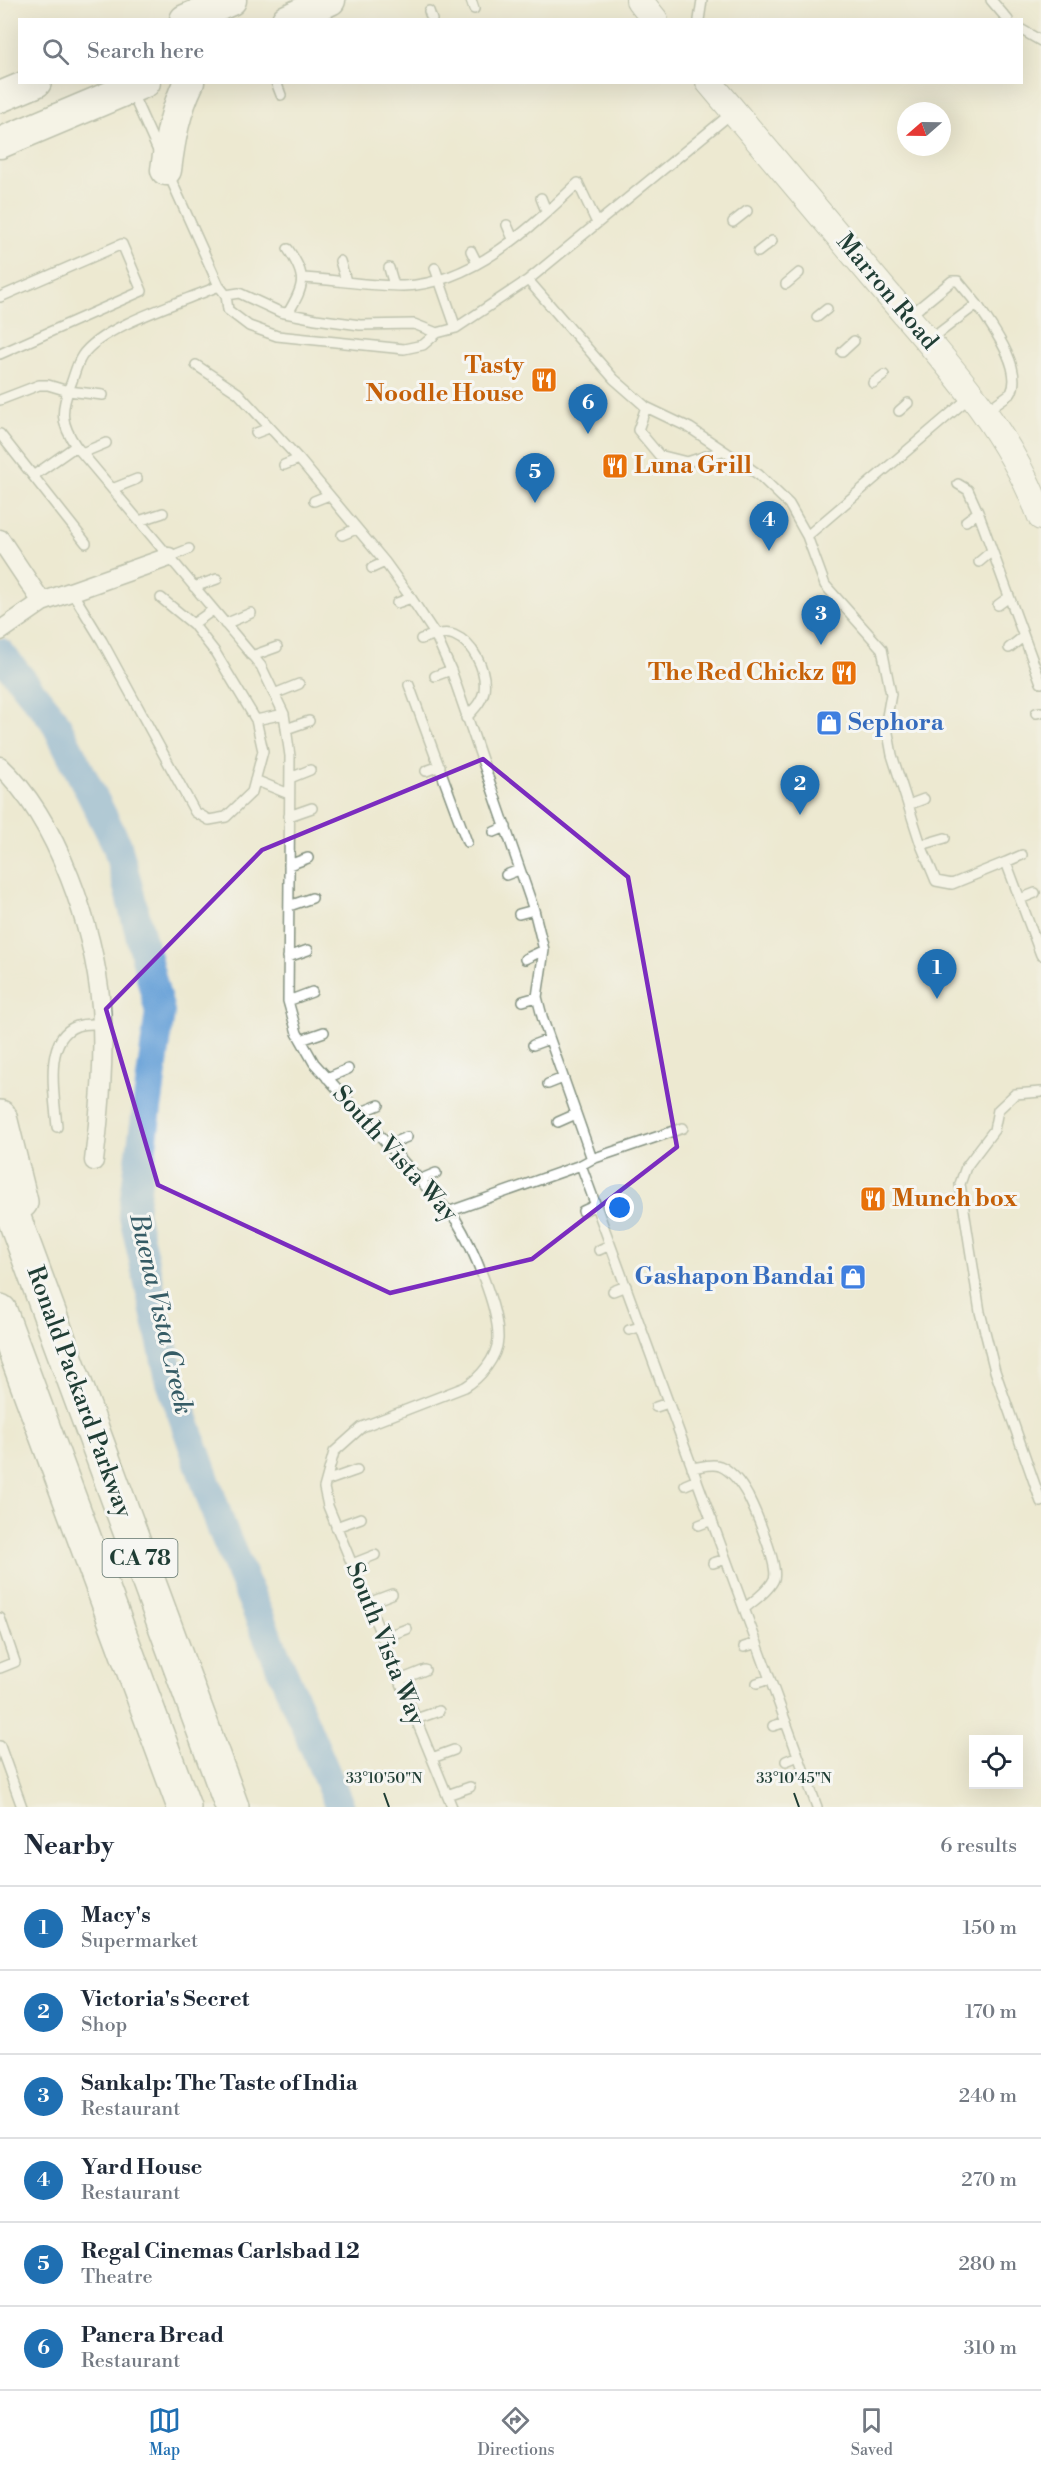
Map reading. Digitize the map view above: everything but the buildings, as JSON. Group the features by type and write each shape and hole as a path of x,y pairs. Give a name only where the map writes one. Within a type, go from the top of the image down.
{"highway":[{"path":"0,1117 48,1309"},
{"name":"Ronald Packard Parkway","path":"0,1180 232,1807"},
{"name":"Ronald Packard Parkway","path":"0,1311 184,1807"}],"main road":[{"path":"190,18 231,0"},
{"path":"290,18 330,0"},
{"path":"639,0 653,18"},
{"path":"2,92 29,84"},
{"path":"166,170 171,130 188,84"},
{"name":"Marron Road","path":"711,84 908,317 978,404 1005,441 1029,483 1041,518"},
{"path":"0,143 137,86"}],"street":[{"path":"0,539 42,602"},
{"path":"3,629 42,602 169,557"},
{"path":"0,766 12,777 47,827 70,878 91,946 101,1024 101,1095 94,1161"}],"lane":[{"path":"699,18 702,0"},
{"path":"991,0 1006,18"},
{"path":"1023,31 1041,41"},
{"path":"277,84 281,95"},
{"path":"137,86 166,170 219,286 226,295 228,310 249,326 277,336 404,349 423,345 437,333 456,328 528,280 734,111"},
{"path":"303,278 404,286 439,280 477,262 513,239 547,213 578,183 597,223"},
{"path":"541,198 547,213"},
{"path":"733,222 747,211"},
{"path":"507,225 513,239"},
{"path":"758,252 772,241"},
{"path":"0,297 122,244 142,291 0,354"},
{"path":"288,249 303,278 302,290 288,313"},
{"path":"471,251 477,262"},
{"path":"340,261 346,281"},
{"path":"388,268 394,285"},
{"path":"435,268 456,328"},
{"path":"786,284 799,273"},
{"path":"528,280 614,379 646,407 670,417 759,475 789,504 807,536 825,585 882,649 891,694 886,722 892,756 921,845 936,881 952,884 1022,855"},
{"path":"807,536 978,404 1011,393 1013,381 1002,342 965,286 958,280 945,284 908,317"},
{"name":"South Vista Way","path":"219,286 106,332 82,356 68,391 63,416 65,430 261,666 284,714 290,756 288,1001 301,1040 314,1063 448,1212 469,1242 495,1317 498,1339 494,1354 477,1379 465,1388 362,1427 334,1452 324,1488 336,1527 452,1807"},
{"path":"226,295 239,293 288,313 360,325 414,324 437,333"},
{"path":"928,341 977,304"},
{"path":"817,317 827,309"},
{"path":"842,352 854,341"},
{"path":"196,365 238,393 298,459 385,562 435,634 451,670 534,910 544,950 537,997 549,1039 592,1159"},
{"path":"873,383 884,375"},
{"path":"0,400 39,385 103,395"},
{"path":"227,398 238,393"},
{"path":"899,411 908,403"},
{"path":"646,407 638,430 659,455 687,462 722,451"},
{"path":"256,433 269,428"},
{"path":"0,434 86,543"},
{"path":"33,476 79,449 106,443"},
{"path":"284,465 298,459"},
{"path":"112,489 137,479"},
{"path":"958,484 968,490 978,512 1041,683"},
{"path":"314,501 329,495"},
{"path":"966,521 978,512"},
{"path":"139,521 163,513"},
{"path":"342,535 356,529"},
{"path":"169,557 189,549"},
{"path":"979,562 992,551"},
{"path":"372,568 385,562"},
{"path":"194,587 217,579"},
{"path":"72,592 102,641 195,812 209,820 226,816 252,792 263,750 256,720 216,652 194,624 161,598"},
{"path":"998,605 1009,597"},
{"path":"397,603 411,598"},
{"path":"194,624 213,610"},
{"path":"225,624 251,614"},
{"path":"422,639 435,634 452,634 464,642 476,655 484,674 484,691 479,703 466,718"},
{"path":"1009,648 1023,637"},
{"path":"252,656 277,647"},
{"path":"435,676 451,670"},
{"path":"274,694 299,684"},
{"path":"409,685 467,842"},
{"path":"256,720 284,714"},
{"path":"286,729 309,721"},
{"path":"414,732 425,728"},
{"path":"426,771 440,765"},
{"path":"290,778 310,770"},
{"path":"255,780 290,794"},
{"path":"908,805 924,800"},
{"path":"443,810 455,806"},
{"path":"289,816 312,808"},
{"path":"494,832 506,827"},
{"path":"921,845 945,838"},
{"path":"289,866 308,858"},
{"path":"1006,862 1038,939 1041,955"},
{"path":"506,875 519,870"},
{"path":"1020,899 1035,893"},
{"path":"289,906 312,898"},
{"path":"519,914 534,910"},
{"path":"288,957 308,950"},
{"path":"525,959 544,950"},
{"path":"288,1001 312,992"},
{"path":"523,1002 537,997"},
{"path":"57,1126 52,1068 56,1049 66,1033 76,1026 101,1024"},
{"path":"301,1040 324,1032"},
{"path":"533,1045 549,1039"},
{"path":"327,1078 348,1069"},
{"path":"548,1084 563,1078"},
{"path":"1041,1092 1015,1094 998,1110 994,1131 966,1167 960,1184 980,1312 992,1361 1041,1502"},
{"path":"359,1113 379,1106"},
{"path":"558,1122 576,1114"},
{"path":"448,1212 683,1128"},
{"path":"387,1144 407,1137"},
{"path":"581,1165 817,1807"},
{"path":"419,1180 436,1173"},
{"path":"583,1211 596,1205"},
{"path":"599,1250 610,1245"},
{"path":"613,1291 626,1286"},
{"path":"629,1330 640,1327"},
{"path":"643,1368 654,1364"},
{"path":"656,1407 668,1402"},
{"path":"671,1445 682,1441"},
{"path":"692,1468 712,1465 721,1467 735,1477 748,1496 772,1560 774,1580 768,1588 743,1605 731,1606"},
{"path":"326,1481 357,1470"},
{"path":"685,1485 697,1480"},
{"path":"336,1527 361,1518"},
{"path":"699,1525 712,1521"},
{"path":"352,1564 375,1555"},
{"path":"713,1563 726,1559"},
{"path":"368,1603 392,1594"},
{"path":"0,1618 15,1662 0,1668"},
{"path":"382,1638 407,1629"},
{"path":"744,1647 757,1643"},
{"path":"400,1680 425,1670"},
{"path":"757,1683 770,1678"},
{"path":"416,1719 439,1711"},
{"path":"773,1726 786,1722"},
{"path":"0,1746 22,1807"},
{"path":"432,1758 454,1750"},
{"path":"786,1761 798,1756"},
{"path":"447,1796 470,1787"},
{"path":"800,1796 812,1791"}],"highlighted area":[{"path":"483,759 628,877 677,1147 532,1259 390,1293 158,1185 106,1009 262,850"}],"waterway":[{"name":"Buena Vista Creek","path":"0,653 54,720 117,845 160,1012 133,1212 170,1379 222,1529 340,1807"}],"place":[{"name":"Tasty Noodle House","path":"544,380"},
{"name":"Panera Bread","path":"588,434"},
{"name":"Luna Grill","path":"615,466"},
{"name":"Regal Cinemas Carlsbad 12","path":"535,503"},
{"name":"Yard House","path":"769,551"},
{"name":"Sankalp: The Taste of India","path":"821,645"},
{"name":"The Red Chickz","path":"844,673"},
{"name":"Sephora","path":"829,723"},
{"name":"Victoria's Secret","path":"800,815"},
{"name":"Macy's","path":"937,999"},
{"name":"Munch box","path":"873,1199"},
{"name":"Gashapon Bandai","path":"853,1277"}]}
